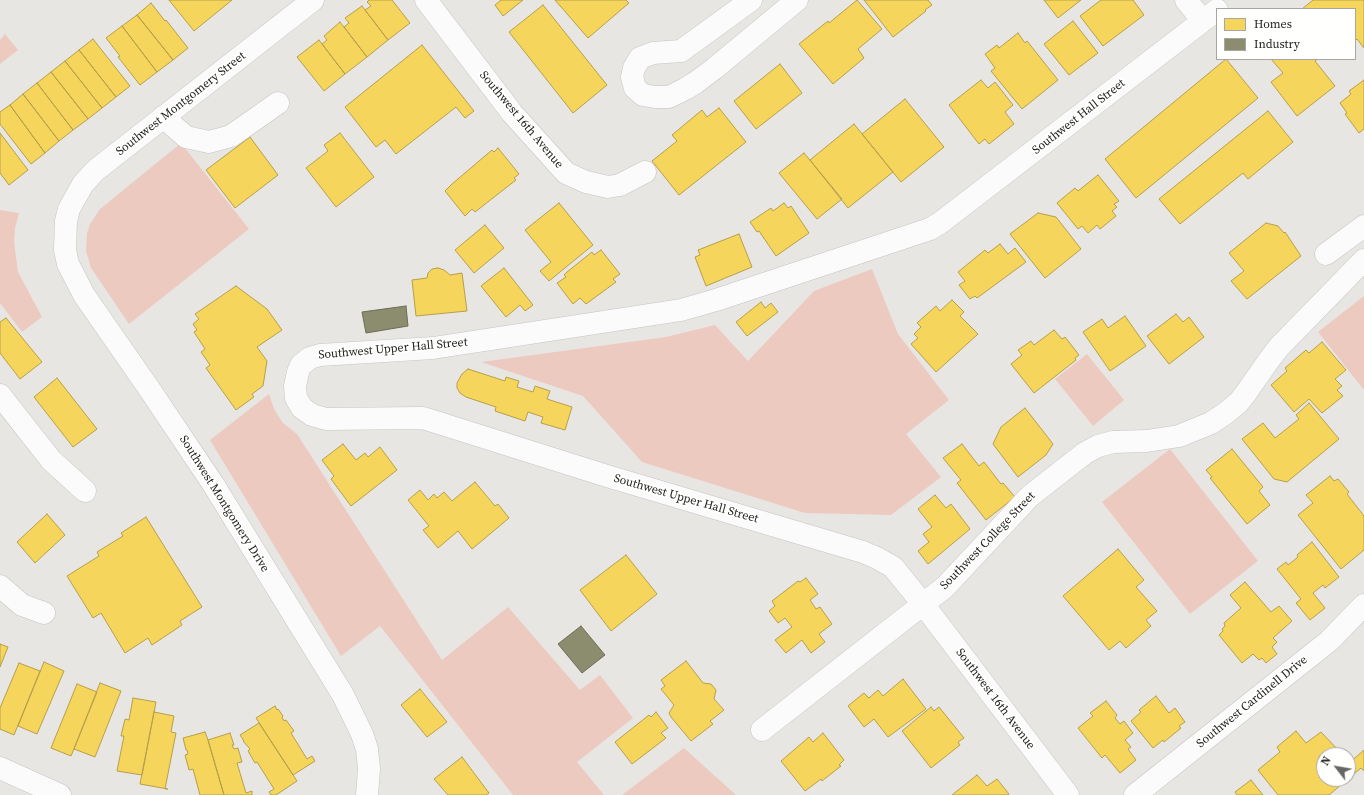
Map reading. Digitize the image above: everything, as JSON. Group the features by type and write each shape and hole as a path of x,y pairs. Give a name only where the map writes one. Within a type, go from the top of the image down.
{"street":[{"name":"Southwest Montgomery Street","path":"66,221 69,209 83,184 96,170 313,0"},
{"name":"Southwest 16th Avenue","path":"426,0 512,113 566,173 586,182 608,187 620,185 645,172"},
{"path":"751,0 680,51 653,53 640,58 634,68 632,77 635,88 643,95 655,98 669,96 685,89 715,68 797,0"},
{"path":"1186,0 1213,14"},
{"name":"Southwest Hall Street","path":"1220,8 1230,0"},
{"name":"Southwest Hall Street","path":"940,223 1213,14"},
{"path":"163,117 186,137 209,142 231,136 278,103"},
{"name":"Southwest Montgomery Drive","path":"66,221 65,250 68,264 84,295 213,484 345,700 362,734 367,750 369,769 367,795"},
{"name":"Southwest Upper Hall Street","path":"923,604 893,568 863,552 607,476 423,418 326,419 312,414 302,408 296,398 295,386 298,372 302,365 310,358 320,355 433,348 681,310 716,300 919,233 940,223"},
{"path":"1326,254 1364,226"},
{"name":"Southwest College Street","path":"762,730 945,587 1030,496 1085,453 1098,446 1113,442 1147,441 1179,436 1211,423 1226,413 1239,402 1279,347 1364,260"},
{"path":"0,395 51,460 85,491"},
{"path":"0,586 22,605 44,613"},
{"name":"Southwest 16th Avenue","path":"923,604 1068,795"},
{"name":"Southwest Cardinell Drive","path":"1135,795 1329,641 1364,605"},
{"path":"0,768 60,795"}],"shaded area":[{"path":"5,34 18,50 0,64 0,40"},
{"path":"181,143 249,229 129,324 91,268 86,251 87,233 90,224 100,209"},
{"path":"0,210 19,213 15,228 14,242 18,272 42,317 22,332 0,303"},
{"path":"872,269 898,334 949,400 906,434 941,477 891,515 805,513 642,462 583,396 481,362 666,337 715,325 748,361 814,291"},
{"path":"1364,296 1364,390 1318,332"},
{"path":"1087,354 1124,400 1093,426 1055,379"},
{"path":"269,394 274,409 279,417 283,423 297,434 442,660 508,607 580,690 600,675 633,718 577,762 604,795 513,795 380,626 341,656 210,440"},
{"path":"1170,449 1258,561 1190,614 1102,502"},
{"path":"684,748 736,795 622,795"}],"building: Homes":[{"path":"169,0 232,0 194,31"},
{"path":"369,0 392,0 410,23 388,40 365,10 371,6 367,2"},
{"path":"501,0 523,0 503,16 495,5"},
{"path":"555,0 626,0 629,3 588,38"},
{"path":"857,0 882,29 858,49 864,58 833,84 799,44 828,21 829,23"},
{"path":"864,0 928,0 932,5 893,37"},
{"path":"1044,0 1081,0 1058,18"},
{"path":"1101,0 1133,0 1144,15 1103,46 1080,16"},
{"path":"1313,0 1364,0 1364,48 1357,39 1356,40 1356,8 1303,8"},
{"path":"151,3 188,48 173,60 137,15"},
{"path":"543,5 607,85 573,113 509,32"},
{"path":"362,6 388,40 367,57 344,27 349,23 345,18"},
{"path":"137,15 173,60 157,72 122,26"},
{"path":"1073,21 1098,53 1069,75 1044,44"},
{"path":"340,22 367,57 345,74 322,44 327,40 324,36"},
{"path":"122,26 157,72 140,85 118,57 120,56 106,38"},
{"path":"1018,33 1025,43 1027,41 1058,80 1022,109 991,71 995,68 985,54 997,45 999,48"},
{"path":"93,39 130,86 116,97 79,50"},
{"path":"319,40 345,74 324,91 297,57"},
{"path":"422,45 474,111 465,118 456,107 396,154 385,140 376,147 345,107"},
{"path":"79,50 116,97 102,108 65,61"},
{"path":"1225,60 1227,60 1258,98 1136,198 1105,159"},
{"path":"1272,60 1316,60 1315,61 1335,86 1297,116 1271,82 1283,73"},
{"path":"65,61 102,108 88,119 51,72"},
{"path":"780,64 802,93 756,129 734,101"},
{"path":"51,72 88,119 73,130 37,83"},
{"path":"981,80 988,88 995,82 1013,105 1005,112 1014,124 989,144 985,139 979,144 949,105"},
{"path":"1364,80 1364,129 1359,133 1345,114 1347,113 1340,103 1351,94 1349,91"},
{"path":"37,83 73,130 59,141 23,94"},
{"path":"23,94 59,141 45,153 10,105"},
{"path":"905,99 944,147 901,182 862,134"},
{"path":"10,105 45,153 31,164 0,124 0,112"},
{"path":"719,108 746,142 679,195 652,161 677,141 672,135 702,110 707,117"},
{"path":"1268,111 1293,142 1248,179 1243,173 1180,224 1159,199"},
{"path":"854,124 893,172 848,208 810,160"},
{"path":"0,133 28,170 9,185 0,173"},
{"path":"340,133 374,177 336,207 306,168 328,151 324,145"},
{"path":"250,137 278,175 235,208 206,170"},
{"path":"498,148 519,174 514,178 516,180 475,212 472,209 465,216 445,191 492,150 494,152"},
{"path":"804,153 842,199 817,219 779,173"},
{"path":"1098,175 1119,201 1114,204 1117,207 1112,211 1116,216 1100,229 1097,225 1088,233 1082,226 1078,229 1057,203 1075,188 1078,191"},
{"path":"559,203 593,245 549,281 540,271 551,262 525,230"},
{"path":"784,203 788,208 791,206 809,233 776,256 759,231 757,232 750,222 771,208 773,211"},
{"path":"1038,213 1056,217 1081,249 1045,278 1010,234"},
{"path":"1266,223 1278,226 1284,233 1285,232 1301,256 1247,299 1231,281 1244,271 1229,253"},
{"path":"485,225 504,248 474,273 455,250"},
{"path":"739,234 752,267 706,286 695,257 700,255 698,250"},
{"path":"1000,244 1008,254 1015,248 1026,262 977,298 975,296 970,299 959,285 965,281 958,272 985,250 988,253"},
{"path":"601,250 620,274 613,279 616,282 586,304 580,298 573,304 557,283 566,277 564,275 567,272 592,252 594,255"},
{"path":"438,268 444,270 450,275 462,273 467,311 416,316 412,280 427,278 428,273 432,269"},
{"path":"504,268 533,305 525,311 520,305 506,317 481,286"},
{"path":"236,286 267,309 282,330 257,347 267,361 263,386 252,394 254,397 236,410 206,368 210,365 201,352 205,349 194,332 197,330 193,324 199,319 195,314"},
{"path":"952,300 964,312 960,316 978,334 936,372 911,344 918,338 914,334 921,327 917,323 936,306 940,311"},
{"path":"761,302 765,308 771,303 778,312 747,336 736,322"},
{"path":"1176,314 1183,322 1189,317 1204,337 1169,364 1147,336"},
{"path":"1125,316 1146,346 1110,371 1083,332 1102,319 1108,328"},
{"path":"6,318 42,362 20,379 0,353 0,322"},
{"path":"1054,330 1062,339 1065,337 1079,355 1075,358 1076,360 1034,393 1011,364 1022,355 1018,350 1031,341 1034,345"},
{"path":"1322,342 1346,370 1335,379 1342,386 1337,390 1343,396 1322,413 1309,399 1294,412 1271,385 1287,371 1285,368 1306,350 1309,353"},
{"path":"468,369 505,381 506,377 519,381 517,387 533,392 535,386 550,391 547,399 572,407 565,430 541,423 543,417 528,412 525,421 495,411 496,407 466,397 460,393 457,388 457,383 462,374"},
{"path":"57,378 97,429 73,447 34,397"},
{"path":"1309,403 1339,439 1287,482 1274,479 1242,439 1263,423 1275,438 1299,419 1296,415"},
{"path":"1025,408 1053,444 1046,455 1018,477 993,444 1001,427"},
{"path":"343,444 356,460 365,453 368,457 380,447 397,470 351,506 331,479 334,476 322,460"},
{"path":"962,444 979,466 984,462 1001,484 1003,483 1015,497 986,520 957,483 961,480 943,458"},
{"path":"1232,449 1263,487 1259,491 1270,505 1247,524 1210,478 1212,477 1206,470"},
{"path":"1330,476 1334,481 1338,479 1349,492 1347,494 1364,516 1364,550 1341,569 1298,515 1313,503 1306,495"},
{"path":"475,482 495,506 498,504 509,518 472,549 458,531 438,548 423,530 429,526 408,500 420,490 428,500 434,494 437,498 444,492 452,501"},
{"path":"935,495 946,508 951,504 970,529 928,564 918,551 929,542 923,534 932,527 918,509"},
{"path":"47,514 65,535 35,563 17,542"},
{"path":"146,517 202,607 180,621 182,625 152,645 148,638 125,653 101,613 93,618 67,576 99,556 97,552 123,536 121,533"},
{"path":"1312,542 1339,577 1325,588 1323,585 1313,593 1325,608 1310,620 1296,603 1301,599 1277,569 1286,562 1288,565"},
{"path":"1118,549 1144,580 1136,587 1157,611 1146,620 1151,626 1126,648 1120,641 1109,650 1063,596"},
{"path":"626,555 657,594 611,631 580,590"},
{"path":"806,578 818,594 810,600 816,609 820,607 832,624 819,634 825,642 811,653 802,640 786,653 775,640 792,627 785,618 778,623 769,611 775,606 772,601 798,581 800,582"},
{"path":"1245,582 1271,612 1279,606 1292,621 1273,638 1277,642 1272,647 1277,654 1266,663 1262,658 1259,660 1253,654 1242,663 1219,635 1223,631 1222,629 1225,626 1224,623 1241,608 1230,595"},
{"path":"0,644 8,647 0,667"},
{"path":"686,661 703,683 711,684 716,690 714,699 724,710 710,721 713,724 691,741 671,717 669,713 674,705 661,689 665,686 661,680"},
{"path":"44,662 64,671 37,734 18,726"},
{"path":"19,663 40,671 14,735 0,729 0,708"},
{"path":"903,679 926,709 888,737 874,719 864,727 848,706 864,693 869,698 878,690 883,696"},
{"path":"100,683 121,691 95,757 74,749"},
{"path":"77,684 97,692 71,756 51,748"},
{"path":"420,689 447,722 427,737 401,705"},
{"path":"1156,696 1169,713 1175,708 1185,722 1179,726 1181,728 1164,742 1163,740 1153,748 1131,721 1141,712 1139,710"},
{"path":"133,698 156,702 142,775 117,771 124,736 121,736 125,719 129,720"},
{"path":"1106,701 1117,715 1115,718 1120,724 1124,721 1133,733 1125,740 1131,747 1128,749 1136,760 1120,773 1105,755 1102,758 1078,728 1093,716 1090,713"},
{"path":"275,706 283,716 284,721 286,720 294,731 291,733 307,759 312,756 315,761 293,775 256,718"},
{"path":"931,707 934,711 939,707 964,738 958,742 960,745 931,768 902,731"},
{"path":"154,712 174,716 171,732 176,733 165,788 140,784"},
{"path":"656,712 668,728 661,733 666,738 632,764 615,742 649,715 651,717"},
{"path":"259,723 297,781 276,795 271,795 269,792 274,789 257,762 255,763 248,751 250,749 240,735"},
{"path":"1296,731 1306,743 1321,732 1335,747 1316,747 1316,787 1338,787 1329,795 1278,795 1258,770 1280,752 1277,747"},
{"path":"205,732 224,795 200,795 193,769 189,770 185,755 188,754 183,738"},
{"path":"230,733 234,745 232,745 234,749 238,748 242,762 237,763 246,793 252,791 252,795 224,795 208,740"},
{"path":"823,733 844,760 839,765 841,766 822,781 821,779 805,791 781,761 809,737 813,742"},
{"path":"1364,750 1364,771 1361,768 1356,772 1356,757"},
{"path":"462,757 489,793 486,795 448,795 434,779"},
{"path":"977,775 987,786 997,779 1009,794 952,795"},
{"path":"1251,780 1263,795 1237,795 1235,792"}],"building: Industry":[{"path":"406,306 408,326 366,333 362,312"},
{"path":"581,626 605,655 582,673 558,644"}]}
